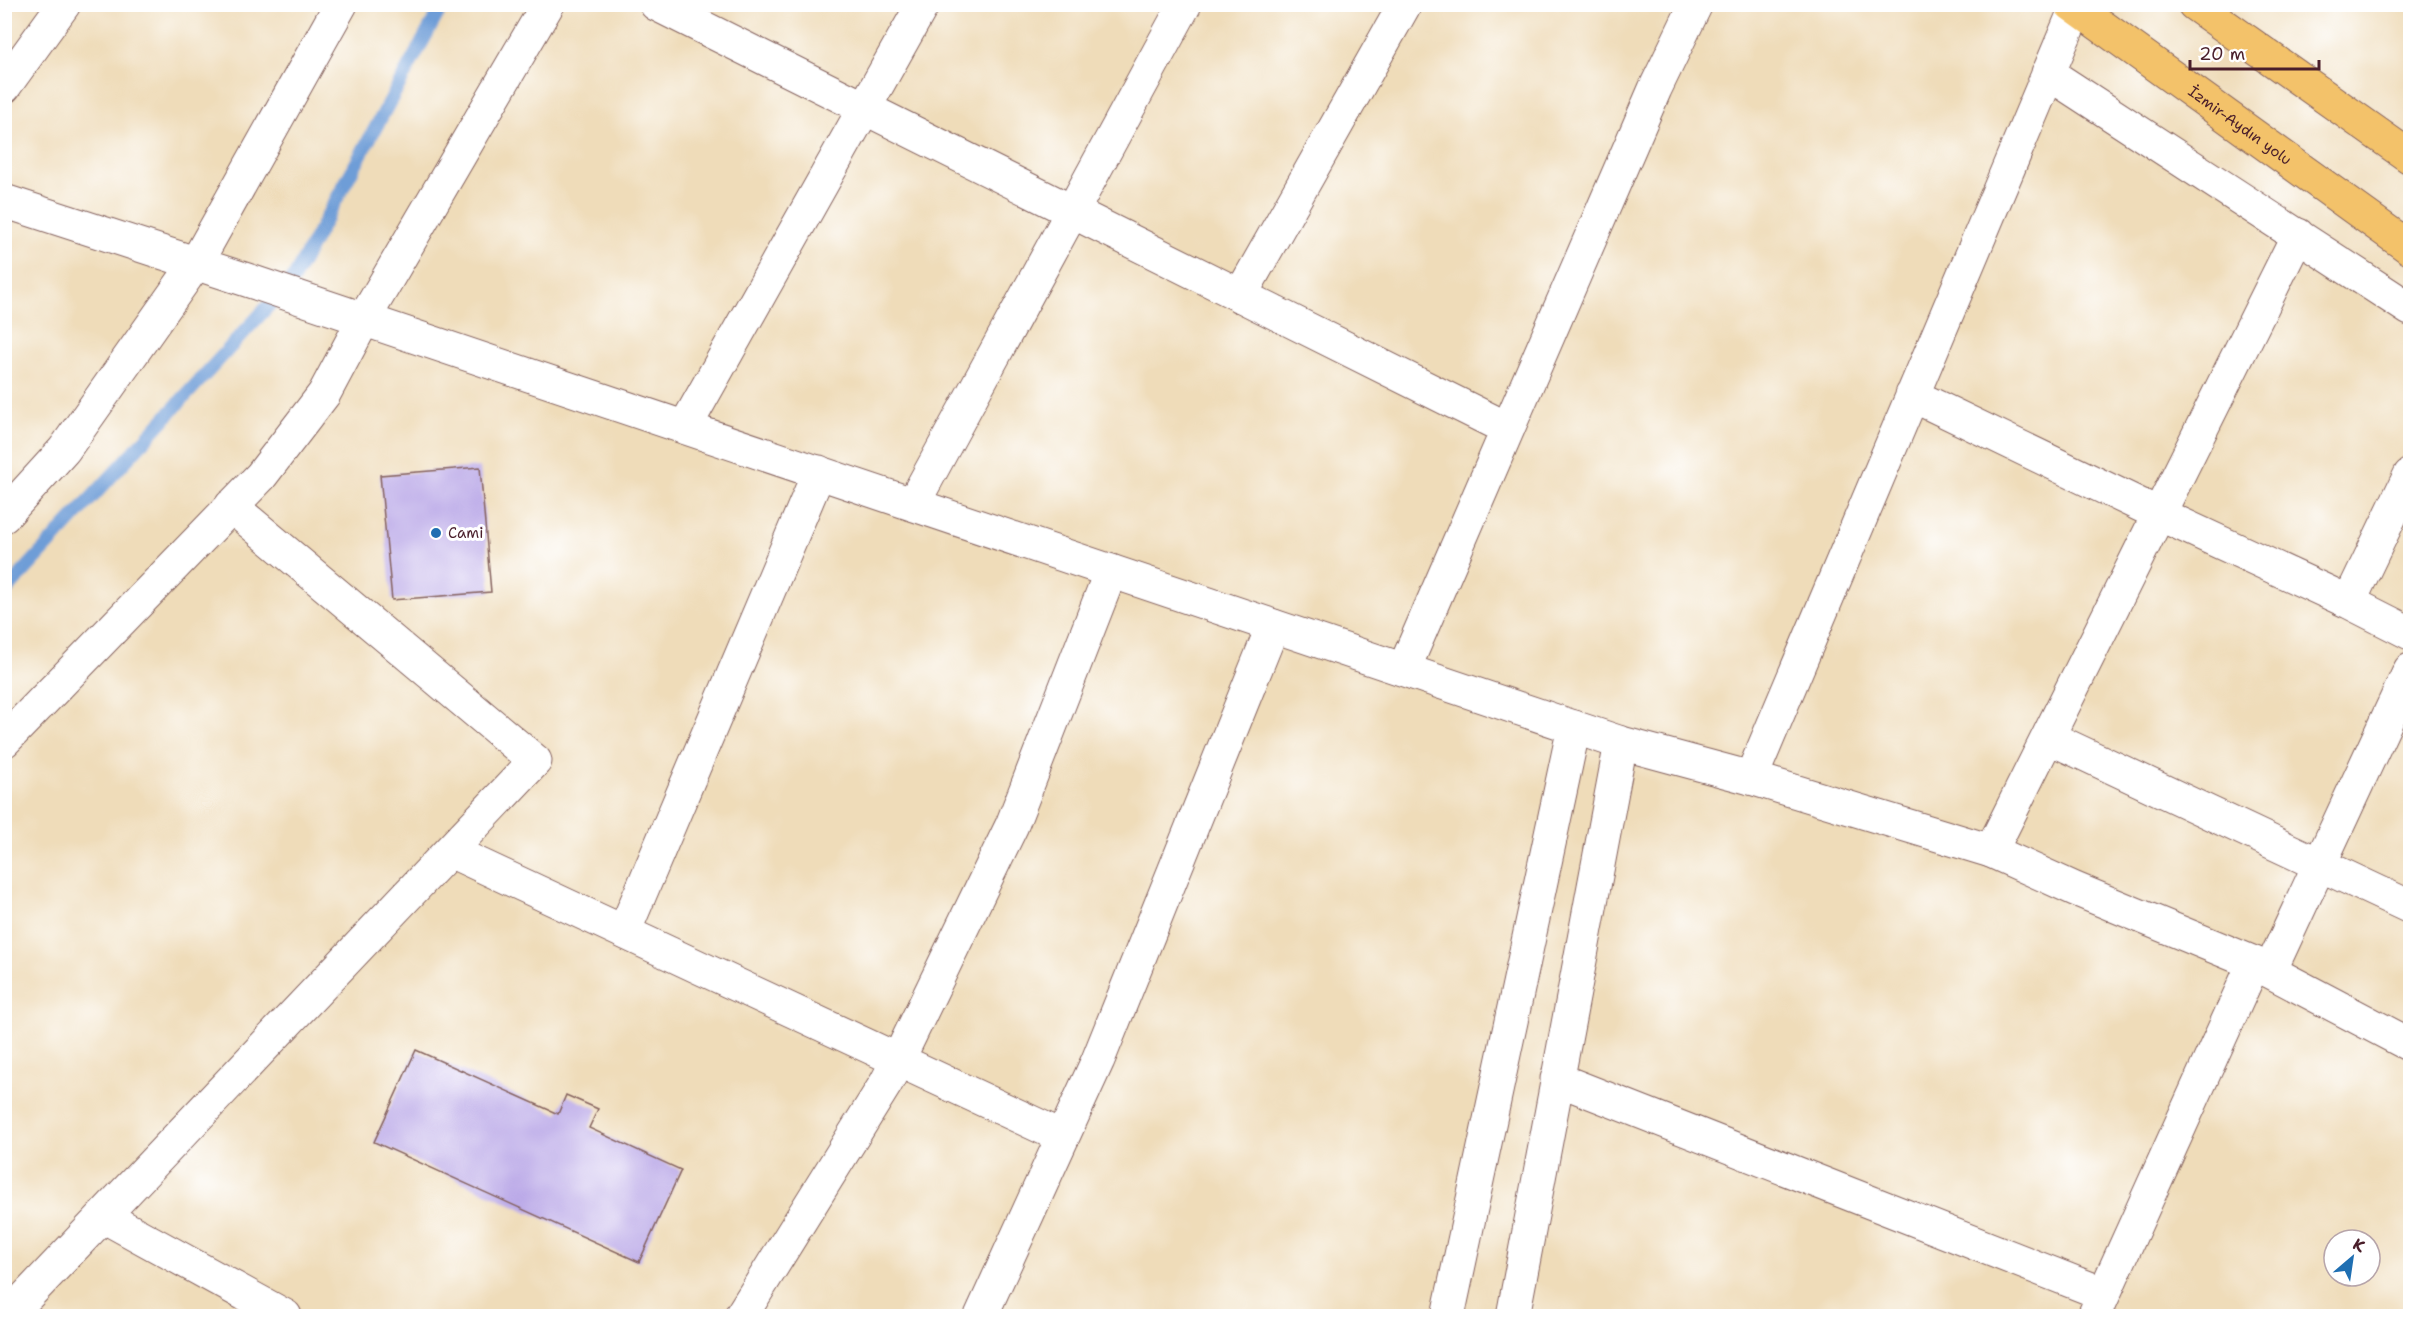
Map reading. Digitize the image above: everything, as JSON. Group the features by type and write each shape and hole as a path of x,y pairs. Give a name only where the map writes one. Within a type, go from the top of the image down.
{"highway":[{"path":"2194,4 2410,157"},
{"name":"İzmir-Aydın yolu","path":"2073,6 2410,248"}],"street":[{"path":"4,87 64,4"},
{"path":"4,516 64,450 196,262 341,4"},
{"path":"4,741 261,476 324,394 364,319 548,4"},
{"path":"656,4 1508,429"},
{"path":"685,428 923,4"},
{"path":"913,504 1185,4"},
{"path":"1240,296 1406,4"},
{"path":"1404,669 1655,89 1696,4"},
{"path":"1751,778 2048,73 2073,6"},
{"path":"2048,73 2410,309"},
{"path":"4,201 196,262 1621,743 1751,778 1991,851 2075,889 2262,967 2410,1045"},
{"path":"1991,851 2298,236"},
{"path":"1912,395 2410,633"},
{"path":"624,932 819,472"},
{"path":"2349,602 2410,475"},
{"path":"8,1317 536,761 231,506"},
{"path":"741,1317 898,1060 1012,825 1111,571"},
{"path":"981,1317 1098,1060 1273,626"},
{"path":"1557,1079 2099,1305 2262,967 2320,865 2410,670"},
{"path":"1448,1317 1574,727"},
{"path":"2048,738 2410,907"},
{"path":"1513,1317 1621,743"},
{"path":"450,851 1063,1137"},
{"path":"103,1216 285,1317"}],"building":[{"name":"Cami","path":"480,467 491,592 392,600 380,475"},
{"path":"416,1050 558,1114 566,1095 598,1109 589,1128 681,1170 639,1262 374,1142"}],"waterway":[{"path":"4,593 293,279 443,4"}],"place":[{"name":"Cami","path":"436,533"}]}
